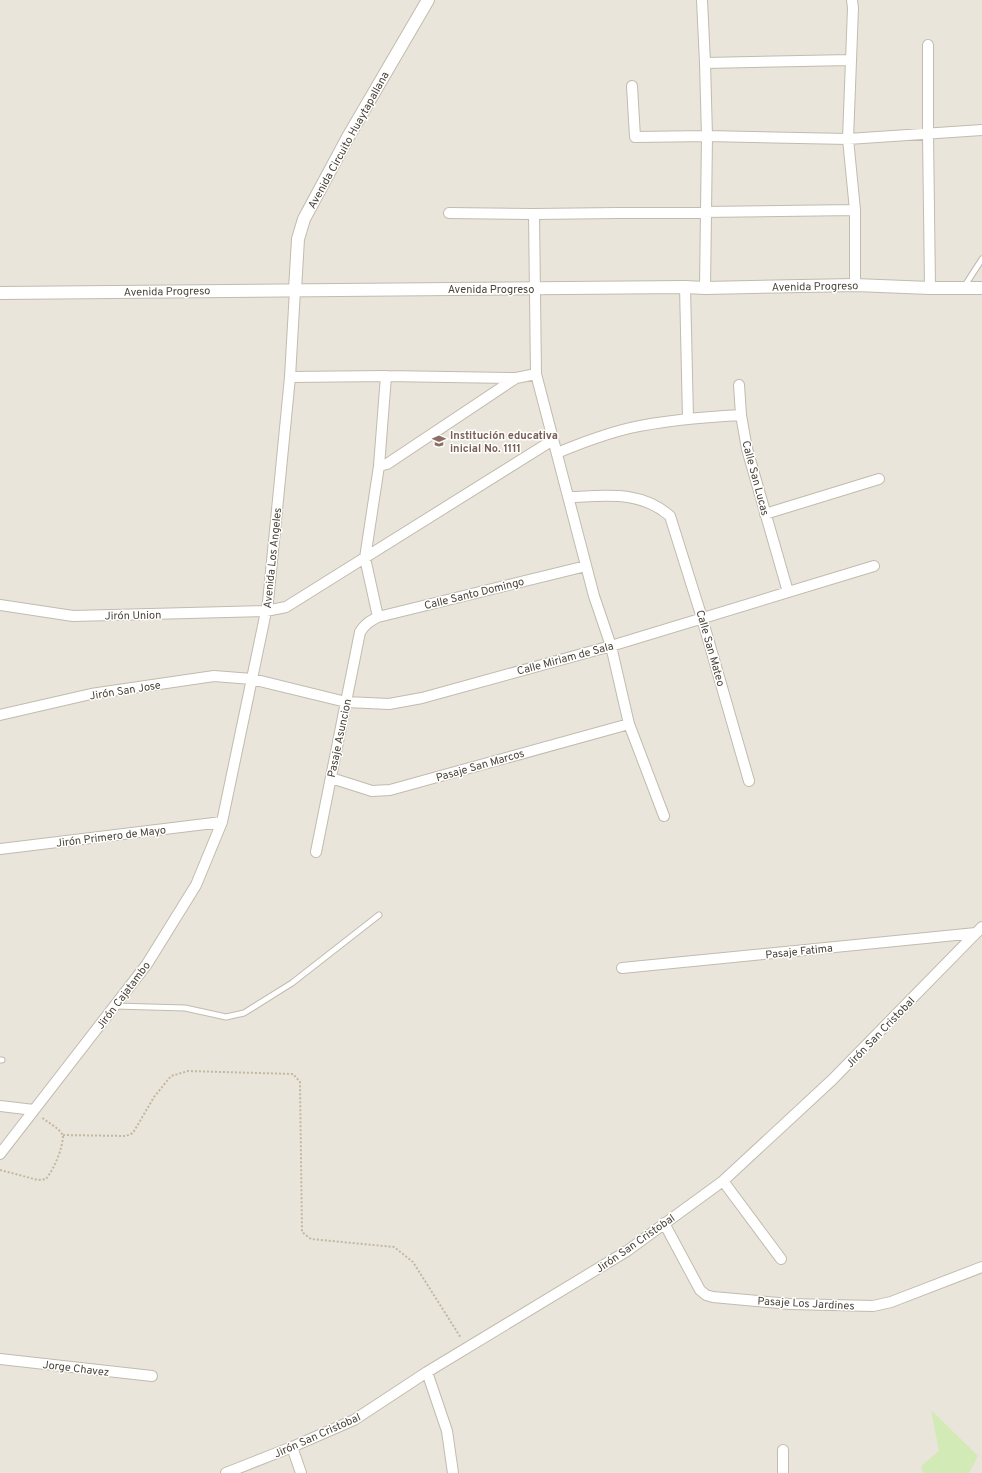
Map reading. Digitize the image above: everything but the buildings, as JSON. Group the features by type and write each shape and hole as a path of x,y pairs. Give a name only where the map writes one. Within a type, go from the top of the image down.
{"street":[{"name":"Avenida Circuito Huaytapallana","path":"295,290 298,239 304,219 348,137 428,0"},
{"path":"702,0 706,63 707,136 705,288"},
{"path":"852,0 853,8 848,139 855,210 855,285"},
{"path":"928,45 930,288"},
{"path":"706,63 850,60"},
{"path":"632,86 634,137 707,136 848,139 982,130"},
{"path":"449,213 534,214 855,210"},
{"path":"534,214 536,374 594,596 611,646 629,724 664,816"},
{"name":"Avenida Progreso","path":"0,293 705,288 855,285 930,288 982,288"},
{"path":"685,287 688,418"},
{"name":"Avenida Los Angeles","path":"222,822 268,602 290,378 295,290"},
{"path":"290,378 386,376 516,378 536,374"},
{"path":"378,617 365,558 378,466 386,376"},
{"path":"378,466 387,464 516,378"},
{"name":"Calle San Lucas","path":"739,385 740,415 747,449 788,592"},
{"path":"557,452 630,428 688,418 740,415"},
{"name":"Jirón Union","path":"0,605 73,616 266,612 286,607 553,440"},
{"path":"765,514 880,479"},
{"name":"Calle San Mateo","path":"569,497 615,496 635,498 650,502 670,516 702,618 749,780"},
{"name":"Calle Santo Domingo","path":"364,625 368,621 378,617 586,566"},
{"name":"Calle Miriam de Sala","path":"252,679 346,702 389,704 422,698 611,646 874,566"},
{"name":"Pasaje Asuncion","path":"316,852 360,632 364,625"},
{"name":"Jirón San Jose","path":"0,715 91,694 214,676 252,679"},
{"name":"Pasaje San Marcos","path":"330,778 372,791 390,790 629,724"},
{"name":"Jirón Primero de Mayo","path":"0,849 222,822"},
{"name":"Jirón Cajatambo","path":"0,1154 147,964 196,885 222,822"},
{"name":"Pasaje Fatima","path":"622,968 979,930"},
{"name":"Jirón San Cristobal","path":"231,1472 354,1420 427,1372 627,1252 722,1181 832,1080 979,930"},
{"path":"0,1106 34,1110"},
{"path":"722,1181 781,1259"},
{"name":"Pasaje Los Jardines","path":"664,1223 700,1290 706,1295 712,1297 790,1304 873,1306 891,1302 982,1267"},
{"name":"Jorge Chavez","path":"0,1359 152,1376"},
{"path":"427,1372 447,1431 452,1473"},
{"path":"292,1447 301,1473"},
{"path":"783,1450 784,1473"}],"lane":[{"path":"963,288 982,259"},
{"path":"115,1006 184,1008 226,1017 244,1013 292,984 379,916"}],"path":[{"path":"63,1135 126,1136 133,1133 154,1096 170,1076 188,1071 293,1074 300,1082 302,1232 311,1239 394,1247 413,1262 467,1348"},
{"path":"0,1170 38,1180 46,1179 50,1173 63,1142 63,1135 58,1129 34,1110"}],"shaded area":[{"path":"0,0 982,0 982,1473 0,1473"}],"green space":[{"path":"931,1410 978,1456 969,1473 923,1473 921,1466 939,1451"}],"place":[{"name":"Institución educativa inicial No. 1111","path":"439,441"}]}
